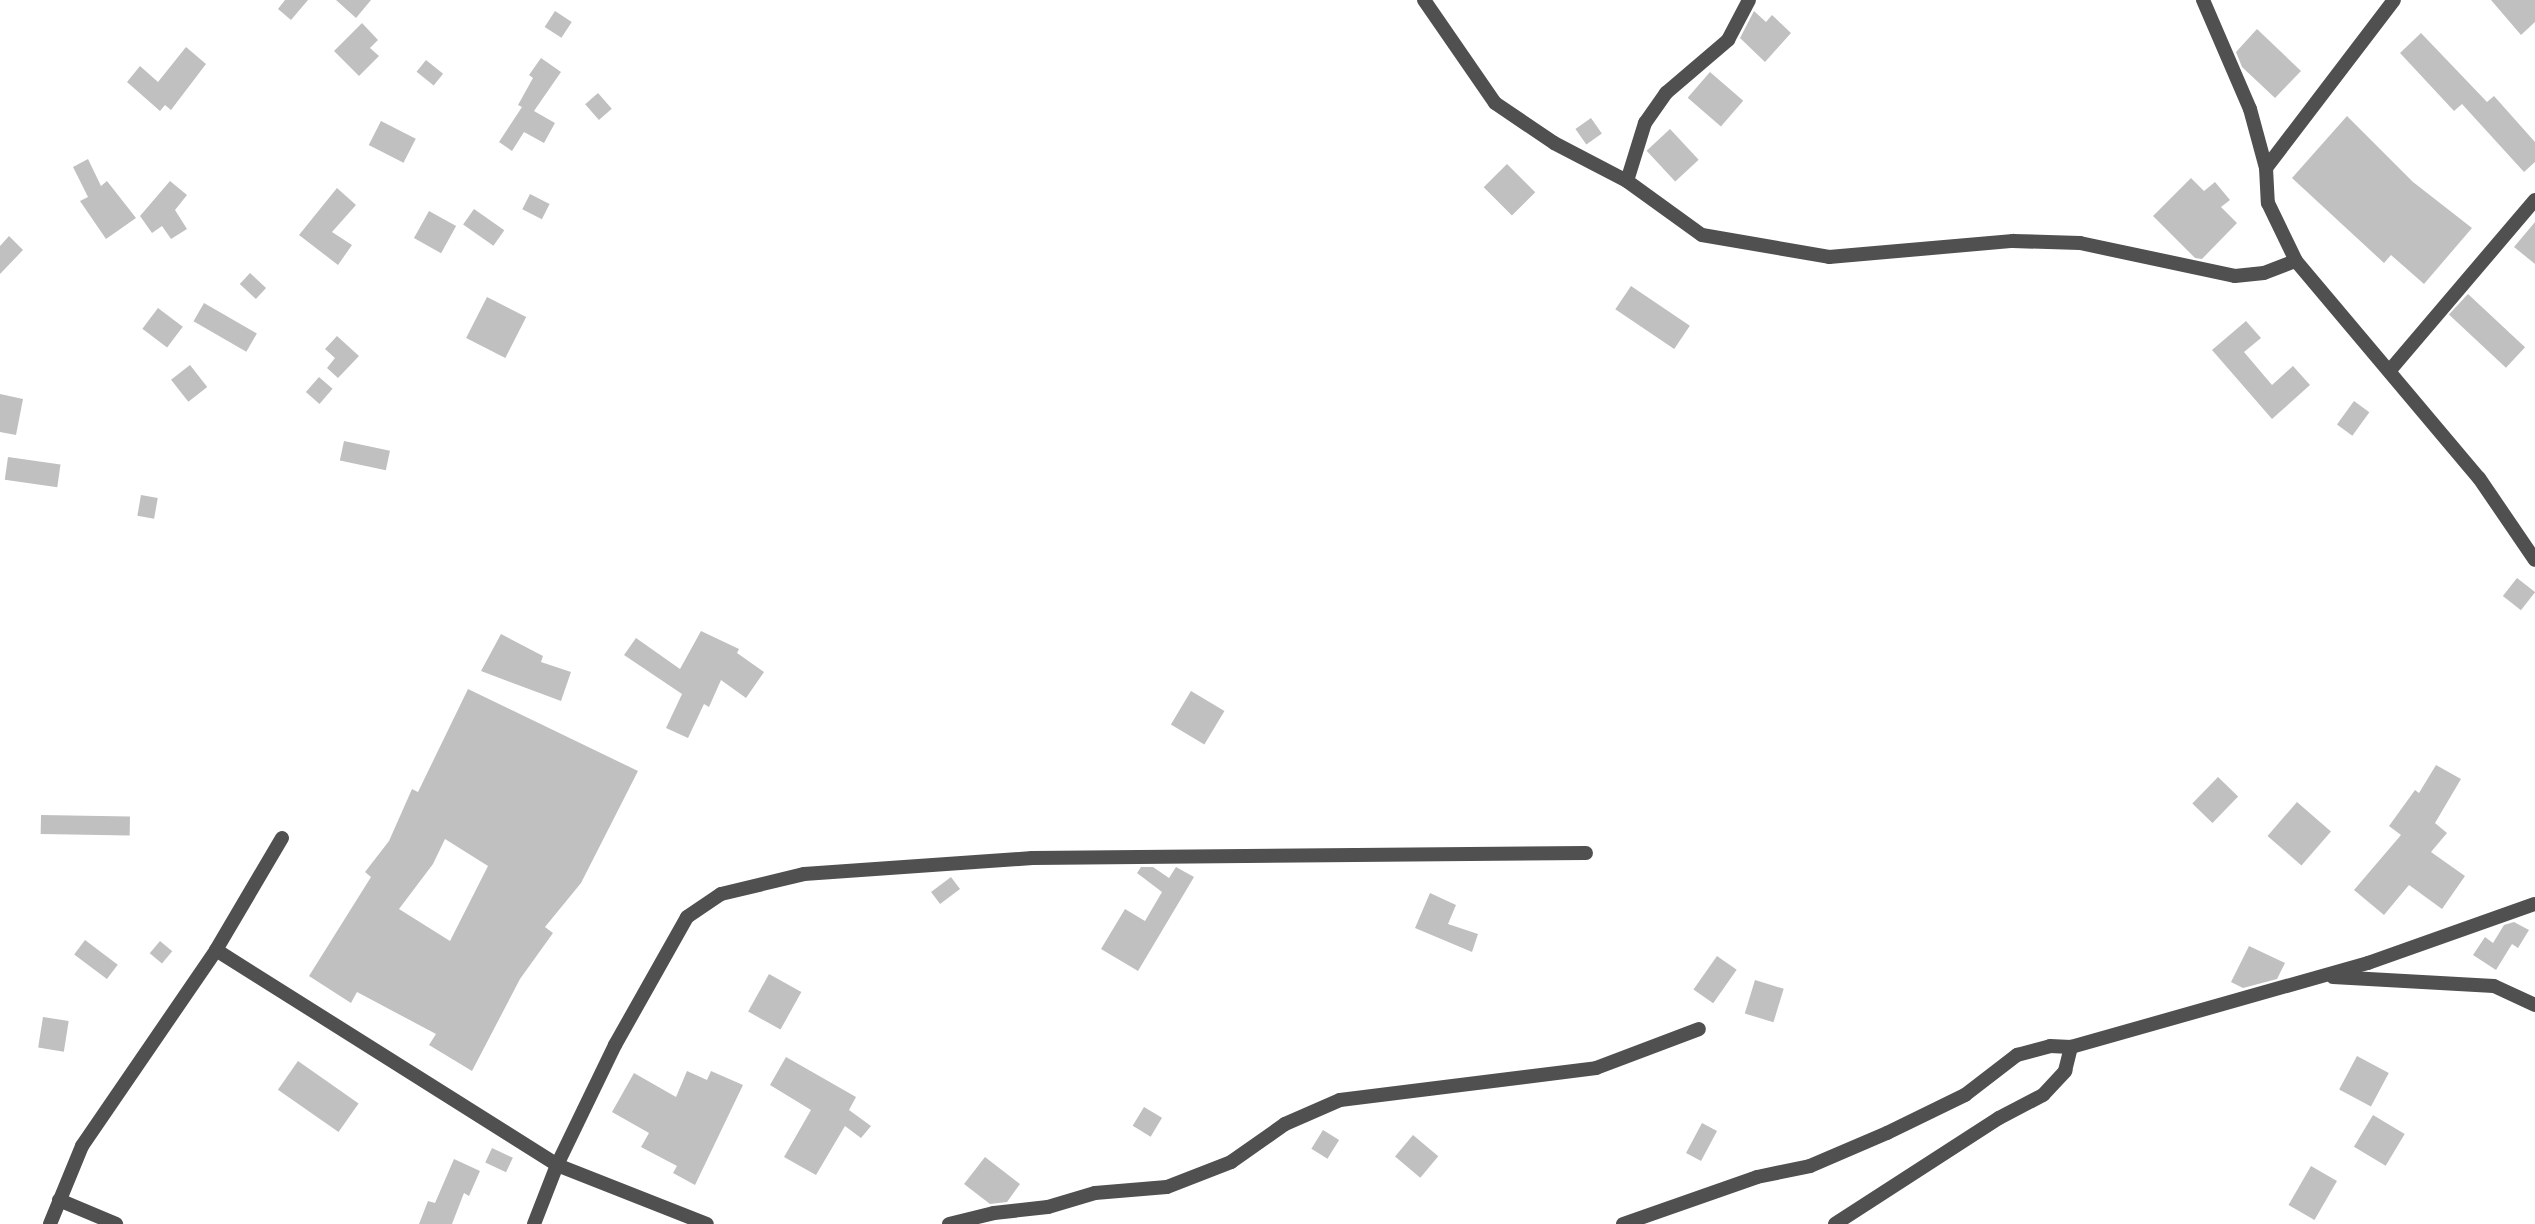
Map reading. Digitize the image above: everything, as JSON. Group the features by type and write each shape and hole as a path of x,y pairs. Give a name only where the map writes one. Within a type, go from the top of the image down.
{"street":[{"path":"1424,0 1495,103 1554,143 1627,181 1702,235 1829,257 2013,241 2080,243 2235,276 2264,273 2296,261"},
{"path":"1627,181 1645,123 1666,93 1728,40 1749,0"},
{"path":"2203,0 2250,109 2266,168 2268,203 2296,261 2391,369 2479,478 2535,560"},
{"path":"2266,168 2395,0"},
{"path":"2391,369 2535,200"},
{"path":"50,1224 82,1146 216,950 282,838"},
{"path":"534,1224 557,1165 615,1045 687,917 721,894 804,874 1032,858 1587,853"},
{"path":"1623,1224 1757,1177 1810,1166 1965,1095 2017,1055 2050,1045 2071,1047 2318,977 2535,904"},
{"path":"216,950 557,1165 707,1224"},
{"path":"2318,977 2416,978 2494,986 2535,1005"},
{"path":"949,1224 994,1213 1048,1207 1095,1193 1167,1187 1231,1162 1284,1124 1340,1100 1596,1068 1699,1030"},
{"path":"1835,1224 1999,1118 2043,1095 2065,1071 2071,1047"},
{"path":"59,1200 116,1224"}],"building":[{"path":"285,0 308,0 291,20 278,9"},
{"path":"336,0 371,0 356,18"},
{"path":"2491,0 2535,0 2535,22 2521,35"},
{"path":"555,11 572,22 561,38 545,27"},
{"path":"1754,11 1766,22 1772,15 1791,33 1765,62 1740,38"},
{"path":"362,23 378,40 370,48 379,56 359,76 334,51"},
{"path":"2257,29 2301,71 2275,98 2242,67 2236,52"},
{"path":"2421,33 2487,102 2494,96 2535,142 2535,162 2524,172 2462,104 2454,111 2400,53"},
{"path":"186,47 206,64 171,110 165,105 160,111 127,82 140,66 158,82"},
{"path":"541,58 561,72 534,111 555,123 544,143 524,132 512,151 499,142 522,107 518,105 533,78 529,75"},
{"path":"426,60 443,74 434,86 417,72"},
{"path":"1710,72 1743,101 1721,127 1688,98"},
{"path":"598,93 612,109 599,120 585,104"},
{"path":"2347,116 2413,182 2472,228 2424,284 2391,255 2384,263 2292,178"},
{"path":"1591,118 1602,134 1586,144 1575,129"},
{"path":"381,121 416,139 403,163 369,145"},
{"path":"1670,129 1699,160 1675,182 1647,151"},
{"path":"88,159 101,186 107,181 136,218 106,239 80,201 88,197 73,167"},
{"path":"1507,164 1535,192 1512,216 1484,187"},
{"path":"2191,178 2204,191 2215,182 2230,200 2221,207 2237,223 2202,259 2195,258 2153,216"},
{"path":"170,181 187,195 175,210 187,229 171,239 162,226 152,233 140,216"},
{"path":"337,188 356,205 332,232 352,245 338,265 299,235"},
{"path":"530,194 550,204 542,219 522,209"},
{"path":"474,209 504,230 493,246 463,225"},
{"path":"429,211 456,226 441,253 414,238"},
{"path":"2535,222 2535,264 2514,247"},
{"path":"9,236 23,250 0,274 0,246"},
{"path":"250,273 266,288 256,299 240,284"},
{"path":"1631,286 1690,326 1674,349 1615,309"},
{"path":"2468,294 2525,347 2506,368 2449,314"},
{"path":"487,297 526,317 505,358 466,338"},
{"path":"204,303 257,333 246,352 194,321"},
{"path":"158,308 183,327 167,347 142,329"},
{"path":"2246,321 2261,338 2244,352 2272,385 2293,366 2310,385 2272,419 2212,350"},
{"path":"337,336 359,356 338,378 327,368 335,358 325,349"},
{"path":"190,365 207,387 188,402 171,380"},
{"path":"319,377 333,389 319,404 306,392"},
{"path":"0,394 23,399 16,435 0,432"},
{"path":"2354,401 2369,412 2352,436 2337,424"},
{"path":"344,441 390,451 386,470 340,461"},
{"path":"8,457 60,464 57,487 5,480"},
{"path":"141,495 158,498 154,519 137,516"},
{"path":"2517,578 2535,592 2521,610 2503,596"},
{"path":"701,631 739,649 737,653 764,672 746,698 721,680 709,707 704,704 688,738 666,728 682,694 624,655 636,638 680,669"},
{"path":"501,634 543,656 541,662 571,672 561,701 481,671"},
{"path":"468,689 638,771 581,883 545,927 553,933 520,979 472,1071 429,1045 436,1034 357,992 351,1003 309,976 371,877 365,872 389,841 412,789 418,792","holes":["445,839 488,866 450,941 399,909 433,864"]},
{"path":"1191,691 1224,711 1204,745 1171,724"},
{"path":"2436,765 2461,779 2435,823 2447,833 2431,852 2465,876 2442,909 2409,885 2384,915 2354,890 2401,835 2389,826 2415,790 2419,793"},
{"path":"2218,777 2238,796 2212,823 2192,804"},
{"path":"2297,802 2331,832 2301,865 2267,836"},
{"path":"41,815 130,817 130,836 41,834"},
{"path":"1141,867 1153,867 1169,878 1176,867 1194,877 1138,971 1101,949 1125,909 1145,921 1162,892 1137,873"},
{"path":"951,877 960,889 940,904 931,892"},
{"path":"1430,893 1456,905 1448,924 1478,934 1472,952 1415,928"},
{"path":"2514,922 2529,930 2518,948 2512,944 2496,970 2473,955 2485,937 2493,943 2504,925"},
{"path":"85,940 118,965 107,979 74,954"},
{"path":"160,941 172,951 162,964 150,953"},
{"path":"2249,946 2285,963 2277,979 2243,988 2231,982"},
{"path":"1717,956 1737,970 1713,1003 1693,990"},
{"path":"769,974 801,992 781,1030 748,1012"},
{"path":"1755,980 1784,989 1773,1022 1745,1013"},
{"path":"43,1017 69,1021 64,1052 38,1048"},
{"path":"2357,1056 2389,1073 2371,1106 2339,1090"},
{"path":"786,1057 856,1097 849,1110 871,1126 861,1138 845,1126 816,1175 784,1157 811,1110 770,1085"},
{"path":"298,1061 359,1103 339,1132 278,1090"},
{"path":"687,1071 707,1080 711,1071 743,1085 695,1185 673,1173 677,1166 641,1147 649,1133 612,1112 634,1073 676,1097"},
{"path":"1144,1107 1162,1118 1151,1137 1133,1126"},
{"path":"2373,1115 2405,1134 2386,1166 2354,1147"},
{"path":"1702,1123 1717,1131 1701,1161 1686,1153"},
{"path":"1323,1130 1339,1140 1327,1159 1311,1149"},
{"path":"1413,1135 1438,1156 1420,1178 1395,1156"},
{"path":"492,1148 513,1158 506,1172 485,1163"},
{"path":"985,1157 1020,1184 1007,1202 990,1204 964,1184"},
{"path":"454,1159 480,1171 469,1196 464,1193 452,1224 419,1224 428,1201 435,1203"},
{"path":"2311,1166 2337,1181 2314,1220 2288,1205"}]}
